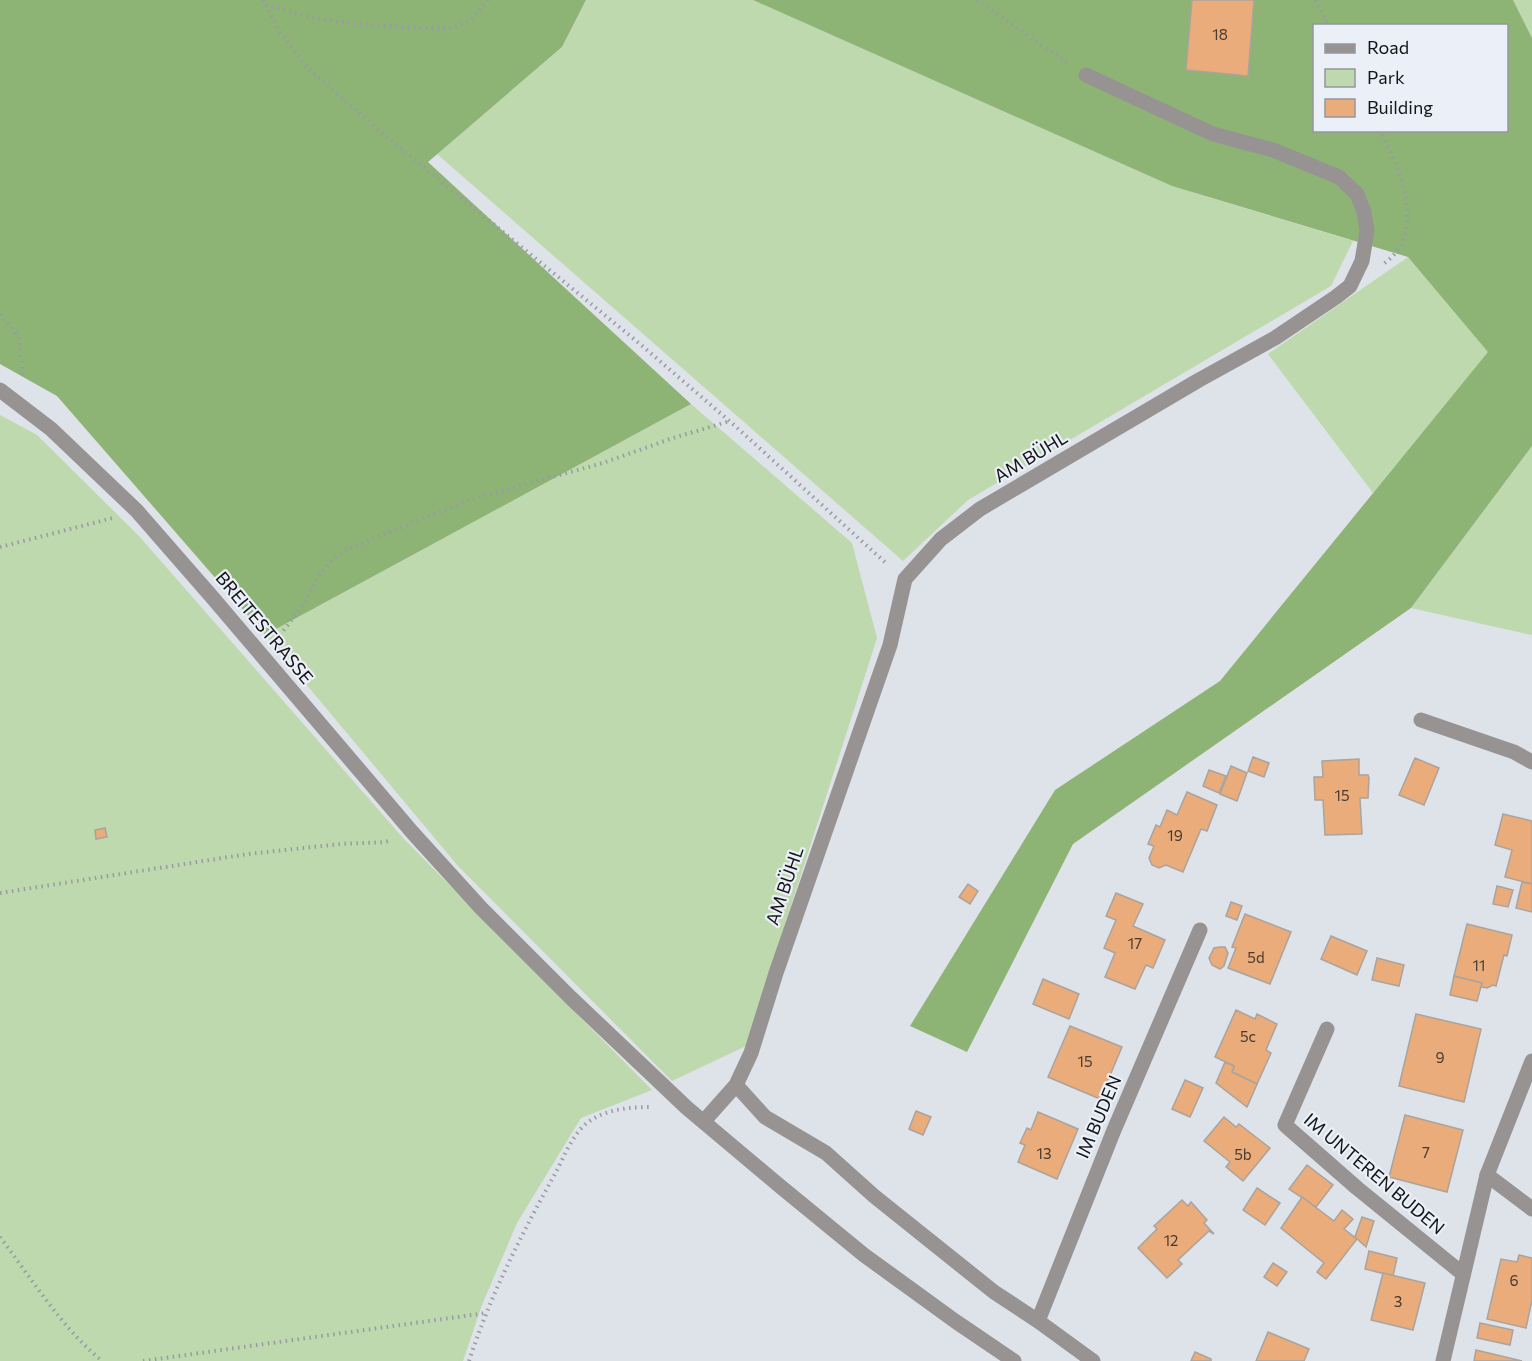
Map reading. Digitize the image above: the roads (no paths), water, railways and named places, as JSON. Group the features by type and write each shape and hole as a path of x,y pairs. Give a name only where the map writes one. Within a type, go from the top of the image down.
{"street":[{"name":"AM BÜHL","path":"704,1121 736,1085 751,1053 776,973 890,645 904,579 941,539 980,509 1275,338 1350,286 1362,261 1367,231 1364,212 1357,194 1339,177 1273,150 1213,134 1086,75"},
{"name":"BREITESTRASSE","path":"0,390 51,429 136,512 264,657 412,832 481,908 571,998 687,1108 864,1255 1014,1361"},
{"path":"1421,720 1514,752 1532,762"},
{"name":"IM BUDEN","path":"1038,1321 1114,1130 1200,930"},
{"name":"IM UNTEREN BUDEN","path":"1327,1029 1285,1125 1463,1274"},
{"name":"IM UNTEREN BUDEN","path":"1443,1361 1487,1175 1532,1061"},
{"path":"736,1085 765,1117 826,1153 874,1196 985,1285 1092,1361"},
{"path":"1487,1175 1532,1209"}]}
